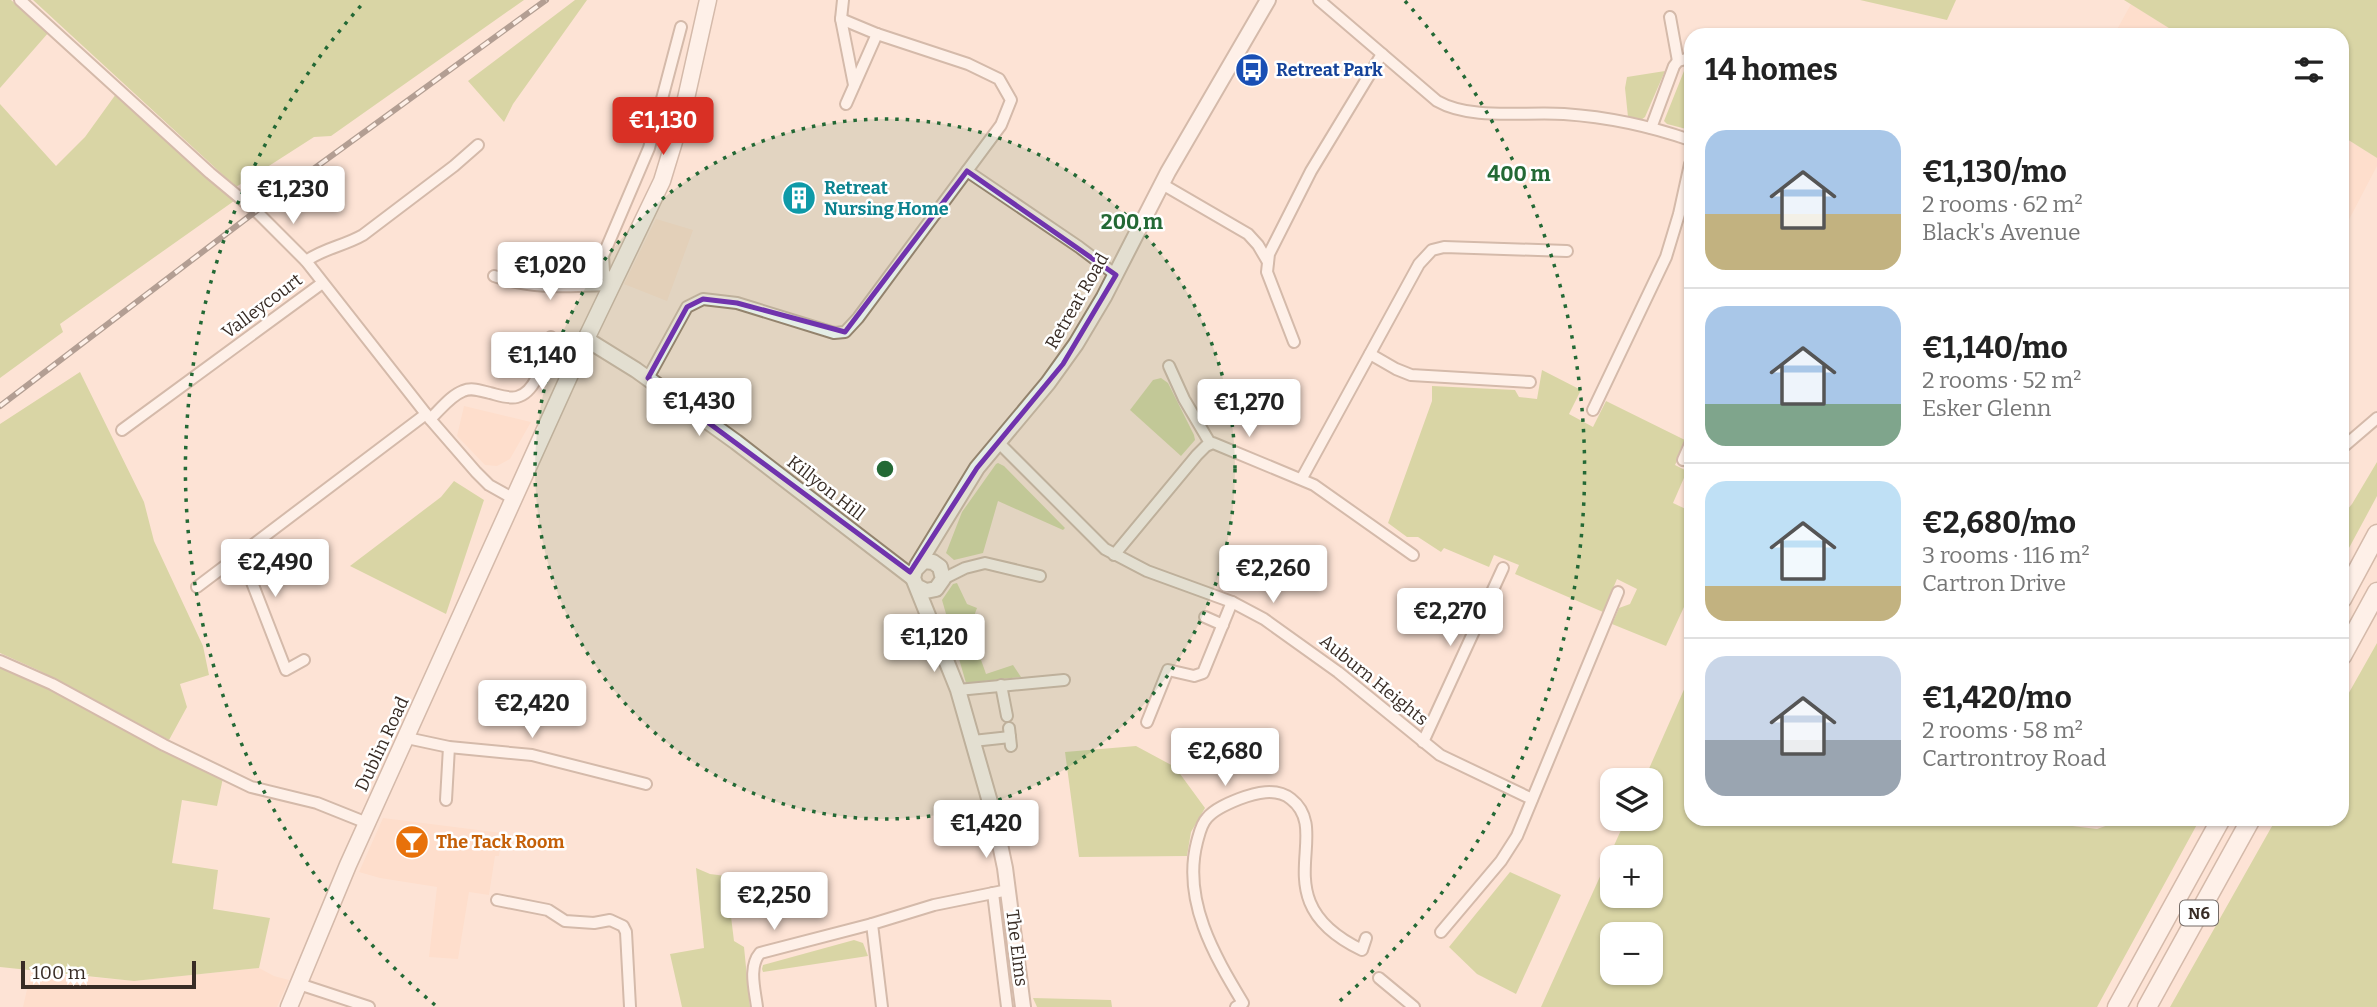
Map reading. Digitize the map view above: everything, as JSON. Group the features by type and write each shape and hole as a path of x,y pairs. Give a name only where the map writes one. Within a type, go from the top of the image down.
{"highway":[{"path":"2349,586 2377,534"},
{"path":"2349,643 2377,592"},
{"name":"N6","path":"2118,1007 2217,826"},
{"name":"N6","path":"2147,1007 2247,826"}],"main road":[{"name":"Dublin Road","path":"289,1007 367,823 586,339 669,163 686,101 708,0"}],"street":[{"path":"20,0 210,173 258,213 306,261 321,284"},
{"path":"843,0 841,19 854,85"},
{"name":"Retreat Road","path":"924,574 938,532 965,485 1063,364 1116,275 1161,184 1268,0"},
{"path":"1319,0 1437,101 1448,107 1494,113 1564,114 1651,128 1684,138"},
{"path":"1651,128 1678,61 1670,17"},
{"path":"648,378 687,307 703,299 737,303 834,333 845,332 858,318 1008,111 1011,100 999,79 968,64 877,34 841,19"},
{"path":"494,276 529,285 612,285 604,272 603,256 649,148 681,27"},
{"path":"846,104 877,34"},
{"path":"1294,342 1266,272 1268,262 1276,238 1311,171 1382,54"},
{"path":"1678,61 1684,60"},
{"path":"306,261 320,251 351,242 363,235 478,145"},
{"path":"967,170 1116,275"},
{"path":"1161,184 1248,234 1268,262"},
{"path":"1593,410 1666,257 1684,191"},
{"path":"1301,478 1419,264 1432,250 1444,247 1567,251"},
{"name":"Valleycourt","path":"122,430 321,284 428,417 484,481 514,499"},
{"path":"197,587 455,395 464,390 478,390 506,397 524,394 534,380 551,337"},
{"name":"Killyon Hill","path":"586,339 648,378 924,574"},
{"path":"1370,354 1411,375 1530,382"},
{"path":"1169,366 1184,399 1210,443"},
{"path":"2349,443 2375,424"},
{"name":"Auburn Heights","path":"998,442 1096,542 1114,555 1147,571 1232,602 1265,619 1307,648 1446,759 1532,799"},
{"path":"1114,555 1210,443 1220,444 1301,478 1413,555"},
{"path":"241,554 286,670 304,660"},
{"path":"1023,1007 999,833 958,690 935,628 924,574 990,563 1040,576"},
{"name":"Auburn Heights","path":"1423,742 1503,568"},
{"path":"1441,932 1509,850 1618,593"},
{"path":"1147,722 1168,670 1195,676 1203,673 1232,602"},
{"path":"1205,617 1223,625"},
{"path":"0,661 52,684 164,745 251,787 317,803 367,823"},
{"path":"958,690 1064,680"},
{"path":"973,741 1009,732 1001,685"},
{"path":"407,738 449,747 532,755 646,784"},
{"path":"446,800 449,747"},
{"path":"1242,1006 1205,930 1194,885 1196,848 1202,825 1207,817 1234,801 1262,792 1282,794 1294,801 1305,821 1304,884 1312,910 1324,926 1345,942 1362,950 1366,938"},
{"name":"The Elms","path":"757,1007 754,970 756,958 760,953 934,905 1008,890"},
{"name":"The Elms","path":"993,893 1007,1007"},
{"path":"497,900 548,910 565,921 594,923 610,920 623,926 626,932 630,1007"},
{"path":"872,924 882,1007"},
{"path":"1379,978 1415,1007"},
{"path":"299,984 369,1007"}],"highlighted area":[{"path":"967,171 1116,275 1063,364 977,468 910,572 648,378 687,307 703,299 737,303 845,332"}],"shaded area":[{"path":"2131,4 2169,28 2118,28"},
{"path":"2349,140 2377,158 2377,166 2349,220"},
{"path":"656,219 693,230 667,301 624,284"},
{"path":"464,406 531,422 510,459 497,466 485,465 457,436"},
{"path":"383,818 502,833 499,856 495,856 489,895 469,892 458,959 429,957 437,887 359,872"},
{"path":"259,968 289,980 277,1007 23,1007 31,972 134,981"}],"green space":[{"path":"0,0 11,0 49,32 0,88"},
{"path":"33,0 524,0 331,136 314,137 236,187"},
{"path":"575,0 587,0 513,104 504,122 468,81"},
{"path":"1860,0 1956,0 1947,20"},
{"path":"2124,0 2377,0 2377,158 2349,140 2349,28 2169,28"},
{"path":"1665,71 1645,117 1641,120 1628,117 1625,88 1627,77"},
{"path":"1684,71 1684,128 1664,121"},
{"path":"116,94 234,201 60,324 63,332 0,378 0,104 56,166 85,137"},
{"path":"1542,370 1581,390 1569,414 1593,427 1606,401 1684,440 1684,447 1675,465 1684,470 1684,478 1673,503 1684,508 1684,607 1666,646 1612,624 1619,608 1630,604 1637,589 1617,579 1603,612 1515,574 1519,565 1494,555 1489,567 1444,548 1441,552 1418,537 1407,537 1388,523 1432,401 1432,386 1515,390 1519,397 1537,399"},
{"path":"80,372 144,502 154,541 203,646 209,675 180,684 187,707 169,740 40,671 0,653 0,424"},
{"path":"1161,378 1168,383 1194,435 1195,440 1181,456 1130,410 1153,380"},
{"path":"2377,462 2377,496 2349,548 2349,508"},
{"path":"998,463 1065,528 1063,530 998,501 983,553 954,560 946,553 962,512"},
{"path":"454,481 484,500 446,614 350,566 441,497"},
{"path":"957,583 967,604 977,608 974,633 986,674 1013,665 1021,677 966,683 942,600 953,584"},
{"path":"2377,643 2377,1007 2170,1007 2272,826 2349,826 2349,693"},
{"path":"0,667 57,690 223,778 217,806 182,800 172,863 218,870 213,909 270,918 259,968 134,981 0,967"},
{"path":"1684,690 1684,826 2073,826 2097,829 2105,826 2196,826 2097,1007 1541,1007 1600,877 1600,908 1663,908 1663,845 1614,845 1621,831 1663,831 1663,768 1649,768"},
{"path":"1136,746 1175,767 1205,808 1191,832 1187,856 1079,857 1065,752"},
{"path":"696,868 710,874 726,876 734,941 744,947 750,1007 682,1007 670,954 704,948"},
{"path":"1510,872 1561,895 1516,994 1477,974 1449,947"},
{"path":"854,940 863,943 868,956 763,972 762,969 763,965"},
{"path":"1033,998 1111,1000 1112,1007 1037,1007"}],"railway":[{"path":"0,406 268,202 546,0"}],"place":[{"name":"Retreat Park","path":"1252,70"},
{"name":"Retreat Nursing Home","path":"799,198"},
{"name":"The Tack Room","path":"412,842"}]}
